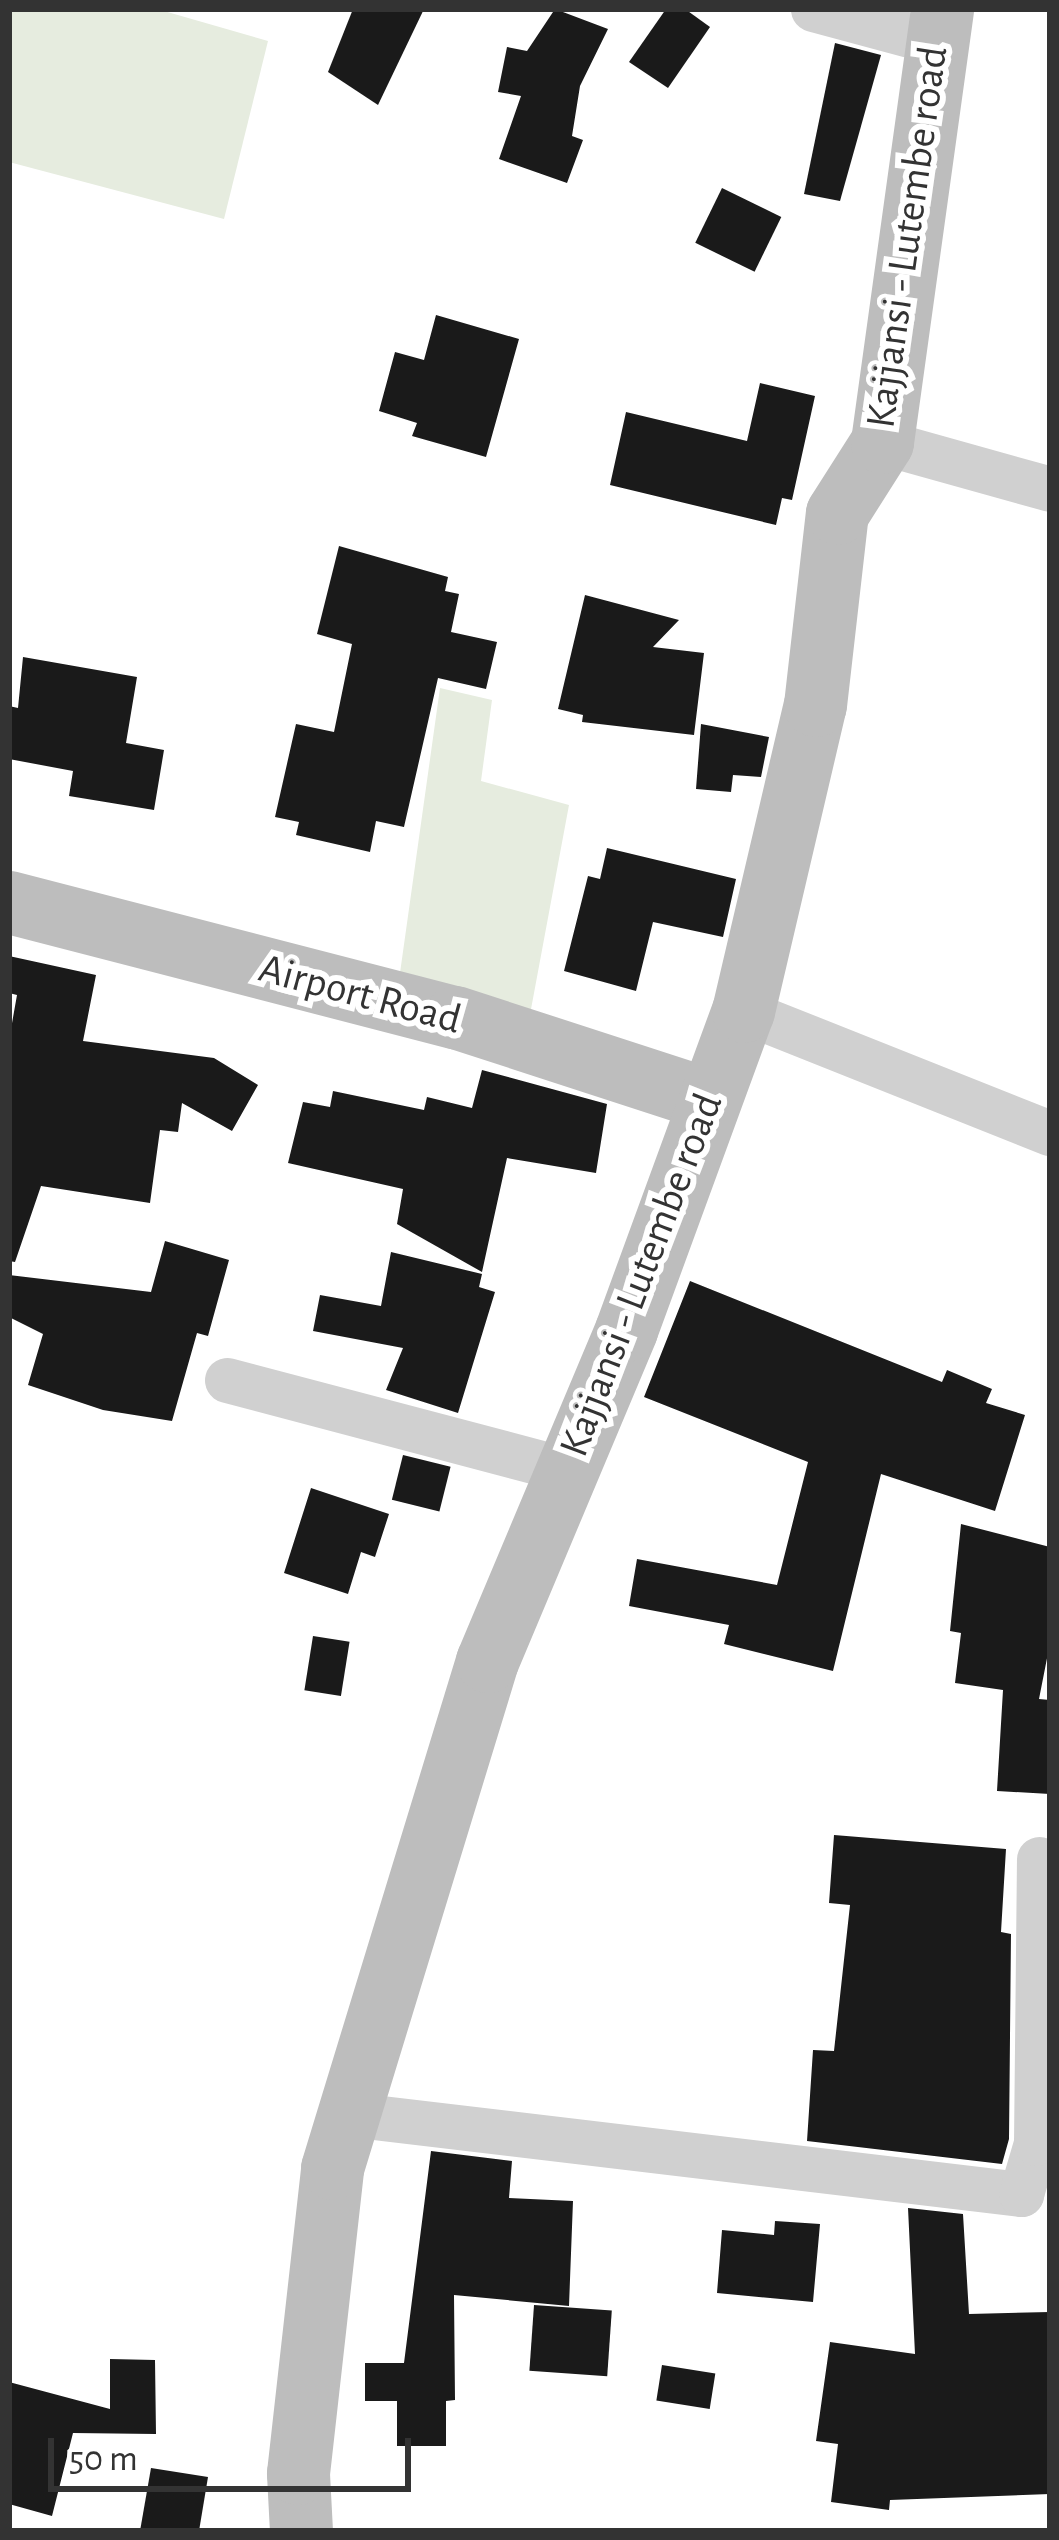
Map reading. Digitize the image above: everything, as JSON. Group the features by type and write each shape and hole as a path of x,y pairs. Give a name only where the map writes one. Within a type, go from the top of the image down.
{"street":[{"path":"813,9 937,25"},
{"name":"Kajjansi - Lutembe road","path":"301,2531 298,2473 324,2238 348,2114 487,1661 567,1470 743,1011 815,705 837,513 882,442 937,25"},
{"path":"882,442 1050,489"},
{"name":"Airport Road","path":"9,902 455,1017 708,1099"},
{"path":"743,1011 1050,1133"},
{"path":"227,1379 567,1470"},
{"path":"348,2114 1021,2194 1036,2143 1039,1859"}],"shaded area":[{"path":"9,9 157,9 268,41 224,219 9,162"},
{"path":"440,688 492,700 481,781 569,805 529,1020 399,980"}],"building":[{"path":"353,9 424,9 378,105 328,72"},
{"path":"555,9 608,29 580,86 572,136 583,140 567,183 499,159 521,96 498,92 507,47 527,51"},
{"path":"666,9 685,9 710,27 668,88 629,62"},
{"path":"835,43 881,55 840,201 804,194"},
{"path":"722,188 781,217 755,272 695,243"},
{"path":"436,315 519,339 486,457 412,436 417,423 379,411 395,352 424,360"},
{"path":"760,383 815,396 792,500 782,498 776,525 610,485 626,412 747,441"},
{"path":"339,546 448,577 445,591 459,594 451,632 497,642 486,689 438,678 404,827 376,821 370,852 296,835 299,822 275,817 296,724 334,732 352,644 317,634"},
{"path":"585,595 679,620 653,647 704,653 694,735 582,722 583,715 558,709"},
{"path":"23,657 137,677 126,743 164,750 154,810 69,796 73,771 9,759 9,706 18,708"},
{"path":"701,724 769,737 761,777 733,775 731,792 696,789"},
{"path":"607,848 736,879 723,937 653,922 636,991 564,971 588,876 600,879"},
{"path":"9,956 96,975 83,1041 214,1058 258,1085 232,1131 182,1103 178,1132 160,1130 150,1203 41,1186 15,1262 9,1261 9,1040 17,995 9,993"},
{"path":"482,1070 607,1104 596,1173 507,1158 482,1272 397,1224 403,1189 288,1163 303,1102 330,1107 333,1091 424,1110 427,1097 472,1108"},
{"path":"165,1241 229,1260 208,1336 197,1333 172,1421 103,1410 28,1385 43,1334 9,1317 9,1275 151,1292"},
{"path":"391,1252 482,1274 479,1287 495,1292 458,1413 386,1390 403,1348 313,1331 320,1295 381,1306"},
{"path":"690,1281 942,1382 947,1370 992,1389 986,1403 1025,1415 995,1511 881,1474 833,1671 724,1644 729,1625 629,1606 637,1559 777,1585 808,1462 644,1397"},
{"path":"403,1455 451,1467 439,1511 392,1500"},
{"path":"311,1488 389,1514 375,1557 361,1552 348,1594 284,1573"},
{"path":"961,1524 1050,1547 1050,1643 1039,1699 1050,1700 1050,1794 997,1791 1003,1690 955,1683 961,1633 950,1631"},
{"path":"313,1636 350,1642 341,1696 304,1690"},
{"path":"834,1835 1006,1849 1001,1932 1011,1934 1009,2139 1002,2164 807,2141 813,2050 834,2051 850,1905 829,1903"},
{"path":"431,2151 512,2161 509,2198 573,2201 569,2306 454,2295 455,2400 446,2401 446,2446 397,2446 397,2401 365,2401 365,2363 404,2363"},
{"path":"908,2208 963,2214 969,2314 1050,2312 1050,2494 890,2500 889,2510 831,2502 838,2444 816,2441 830,2342 915,2354"},
{"path":"775,2221 820,2224 813,2302 717,2293 722,2230 774,2235"},
{"path":"534,2305 612,2310 607,2376 529,2371"},
{"path":"110,2359 155,2360 156,2434 73,2433 52,2516 9,2504 9,2382 110,2409"},
{"path":"662,2365 715,2373 710,2409 656,2401"},
{"path":"151,2468 208,2477 199,2531 140,2531"}]}
